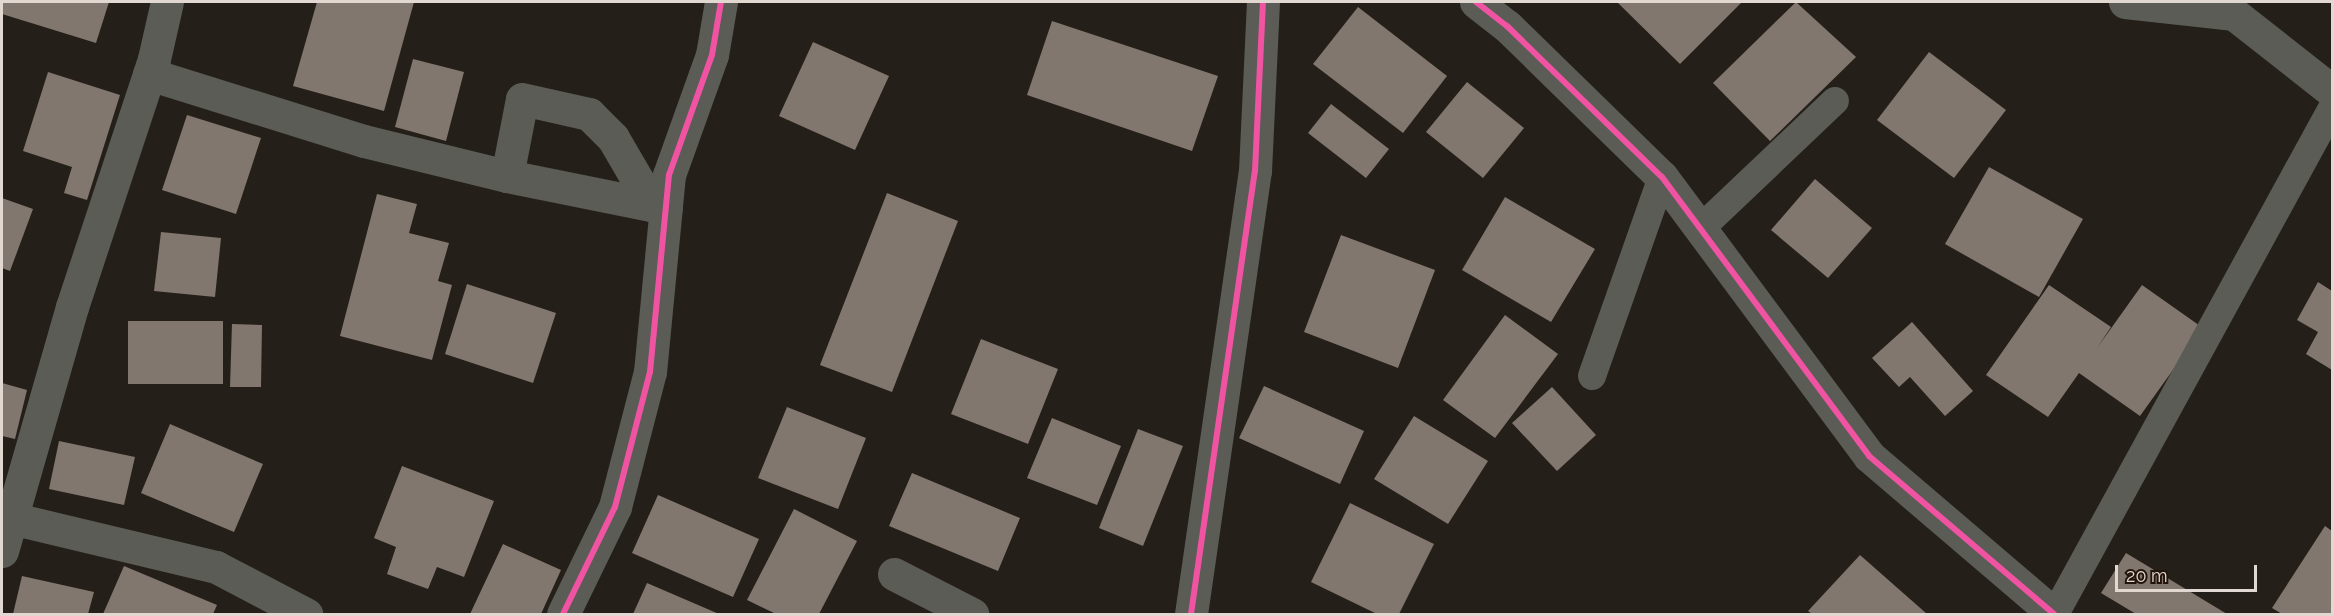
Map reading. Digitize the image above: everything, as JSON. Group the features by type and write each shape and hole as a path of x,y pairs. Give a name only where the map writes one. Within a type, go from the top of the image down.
{"street":[{"path":"2,551 5,517 149,74 167,2"},
{"path":"564,615 615,507 650,372 659,207 712,55 722,2"},
{"path":"1191,615 1255,171 1263,2"},
{"path":"1476,2 1507,26 1662,177 1869,456 2054,615"},
{"path":"2125,2 2234,14 2332,91"},
{"path":"149,74 364,141 507,176 659,207"},
{"path":"507,176 522,99 589,114 613,138 659,207"},
{"path":"5,517 216,567 306,615"},
{"path":"894,574 972,615"}],"lane":[{"path":"1700,229 1835,102"},
{"path":"2054,615 2332,108"},
{"path":"1592,376 1662,177"}],"building":[{"path":"2,2 109,2 96,43 2,14"},
{"path":"317,2 414,2 384,111 293,86"},
{"path":"1617,2 1742,2 1680,64"},
{"path":"1796,2 1856,57 1770,141 1713,83"},
{"path":"1358,7 1447,76 1403,133 1313,64"},
{"path":"1052,21 1218,76 1192,151 1027,95"},
{"path":"813,42 889,76 855,150 779,116"},
{"path":"1929,52 2006,110 1954,178 1877,120"},
{"path":"413,59 464,72 446,141 395,127"},
{"path":"48,72 120,95 87,200 64,193 72,167 23,151"},
{"path":"1467,82 1524,128 1483,178 1426,132"},
{"path":"1331,104 1389,149 1366,178 1308,133"},
{"path":"187,115 261,138 236,214 162,190"},
{"path":"1989,167 2083,219 2039,297 1945,244"},
{"path":"1815,179 1872,228 1828,278 1771,230"},
{"path":"887,193 958,221 892,392 820,365"},
{"path":"377,194 417,204 409,233 449,243 438,281 452,285 432,360 340,336"},
{"path":"1505,197 1595,249 1551,322 1462,270"},
{"path":"2,198 33,209 10,271 2,268"},
{"path":"161,232 221,238 215,297 154,291"},
{"path":"1341,235 1435,270 1398,368 1304,332"},
{"path":"2318,282 2332,291 2332,370 2306,354 2318,332 2297,320"},
{"path":"467,284 556,313 533,383 445,354"},
{"path":"2049,285 2111,327 2097,348 2142,285 2203,328 2140,416 2079,373 2048,417 1986,375"},
{"path":"1505,315 1558,354 1495,438 1443,400"},
{"path":"128,321 223,321 223,384 128,384"},
{"path":"1912,322 1973,391 1945,416 1910,377 1899,387 1872,358"},
{"path":"232,324 262,325 261,387 230,387"},
{"path":"981,339 1058,369 1028,444 951,414"},
{"path":"2,383 27,390 15,439 2,436"},
{"path":"1264,386 1364,431 1340,484 1239,438"},
{"path":"1552,387 1596,435 1557,471 1512,423"},
{"path":"787,407 866,438 838,509 758,478"},
{"path":"1414,416 1488,461 1448,524 1374,479"},
{"path":"1052,418 1121,446 1097,505 1027,478"},
{"path":"170,424 263,464 234,532 141,493"},
{"path":"1138,429 1183,446 1143,546 1099,528"},
{"path":"59,441 135,457 124,505 49,489"},
{"path":"402,466 494,501 464,577 437,567 428,589 387,574 396,547 374,538"},
{"path":"912,473 1020,518 998,571 889,526"},
{"path":"658,495 759,539 733,597 632,553"},
{"path":"1350,503 1434,544 1399,614 1377,614 1311,582"},
{"path":"794,509 857,541 819,614 776,614 747,600"},
{"path":"2325,526 2332,531 2332,614 2282,614 2272,608"},
{"path":"503,544 561,570 541,614 470,614"},
{"path":"2126,553 2227,614 2136,614 2101,593"},
{"path":"1860,555 1927,614 1812,614 1808,611"},
{"path":"124,566 217,605 213,614 103,614"},
{"path":"22,576 94,592 88,614 13,614"},
{"path":"647,583 719,614 633,614"}],"cycle path":[{"path":"563,614 615,507 650,372 669,175 712,55 721,2"},
{"path":"1191,614 1255,171 1263,2"},
{"path":"1476,2 1507,26 1662,177 1869,456 2054,614"}]}
